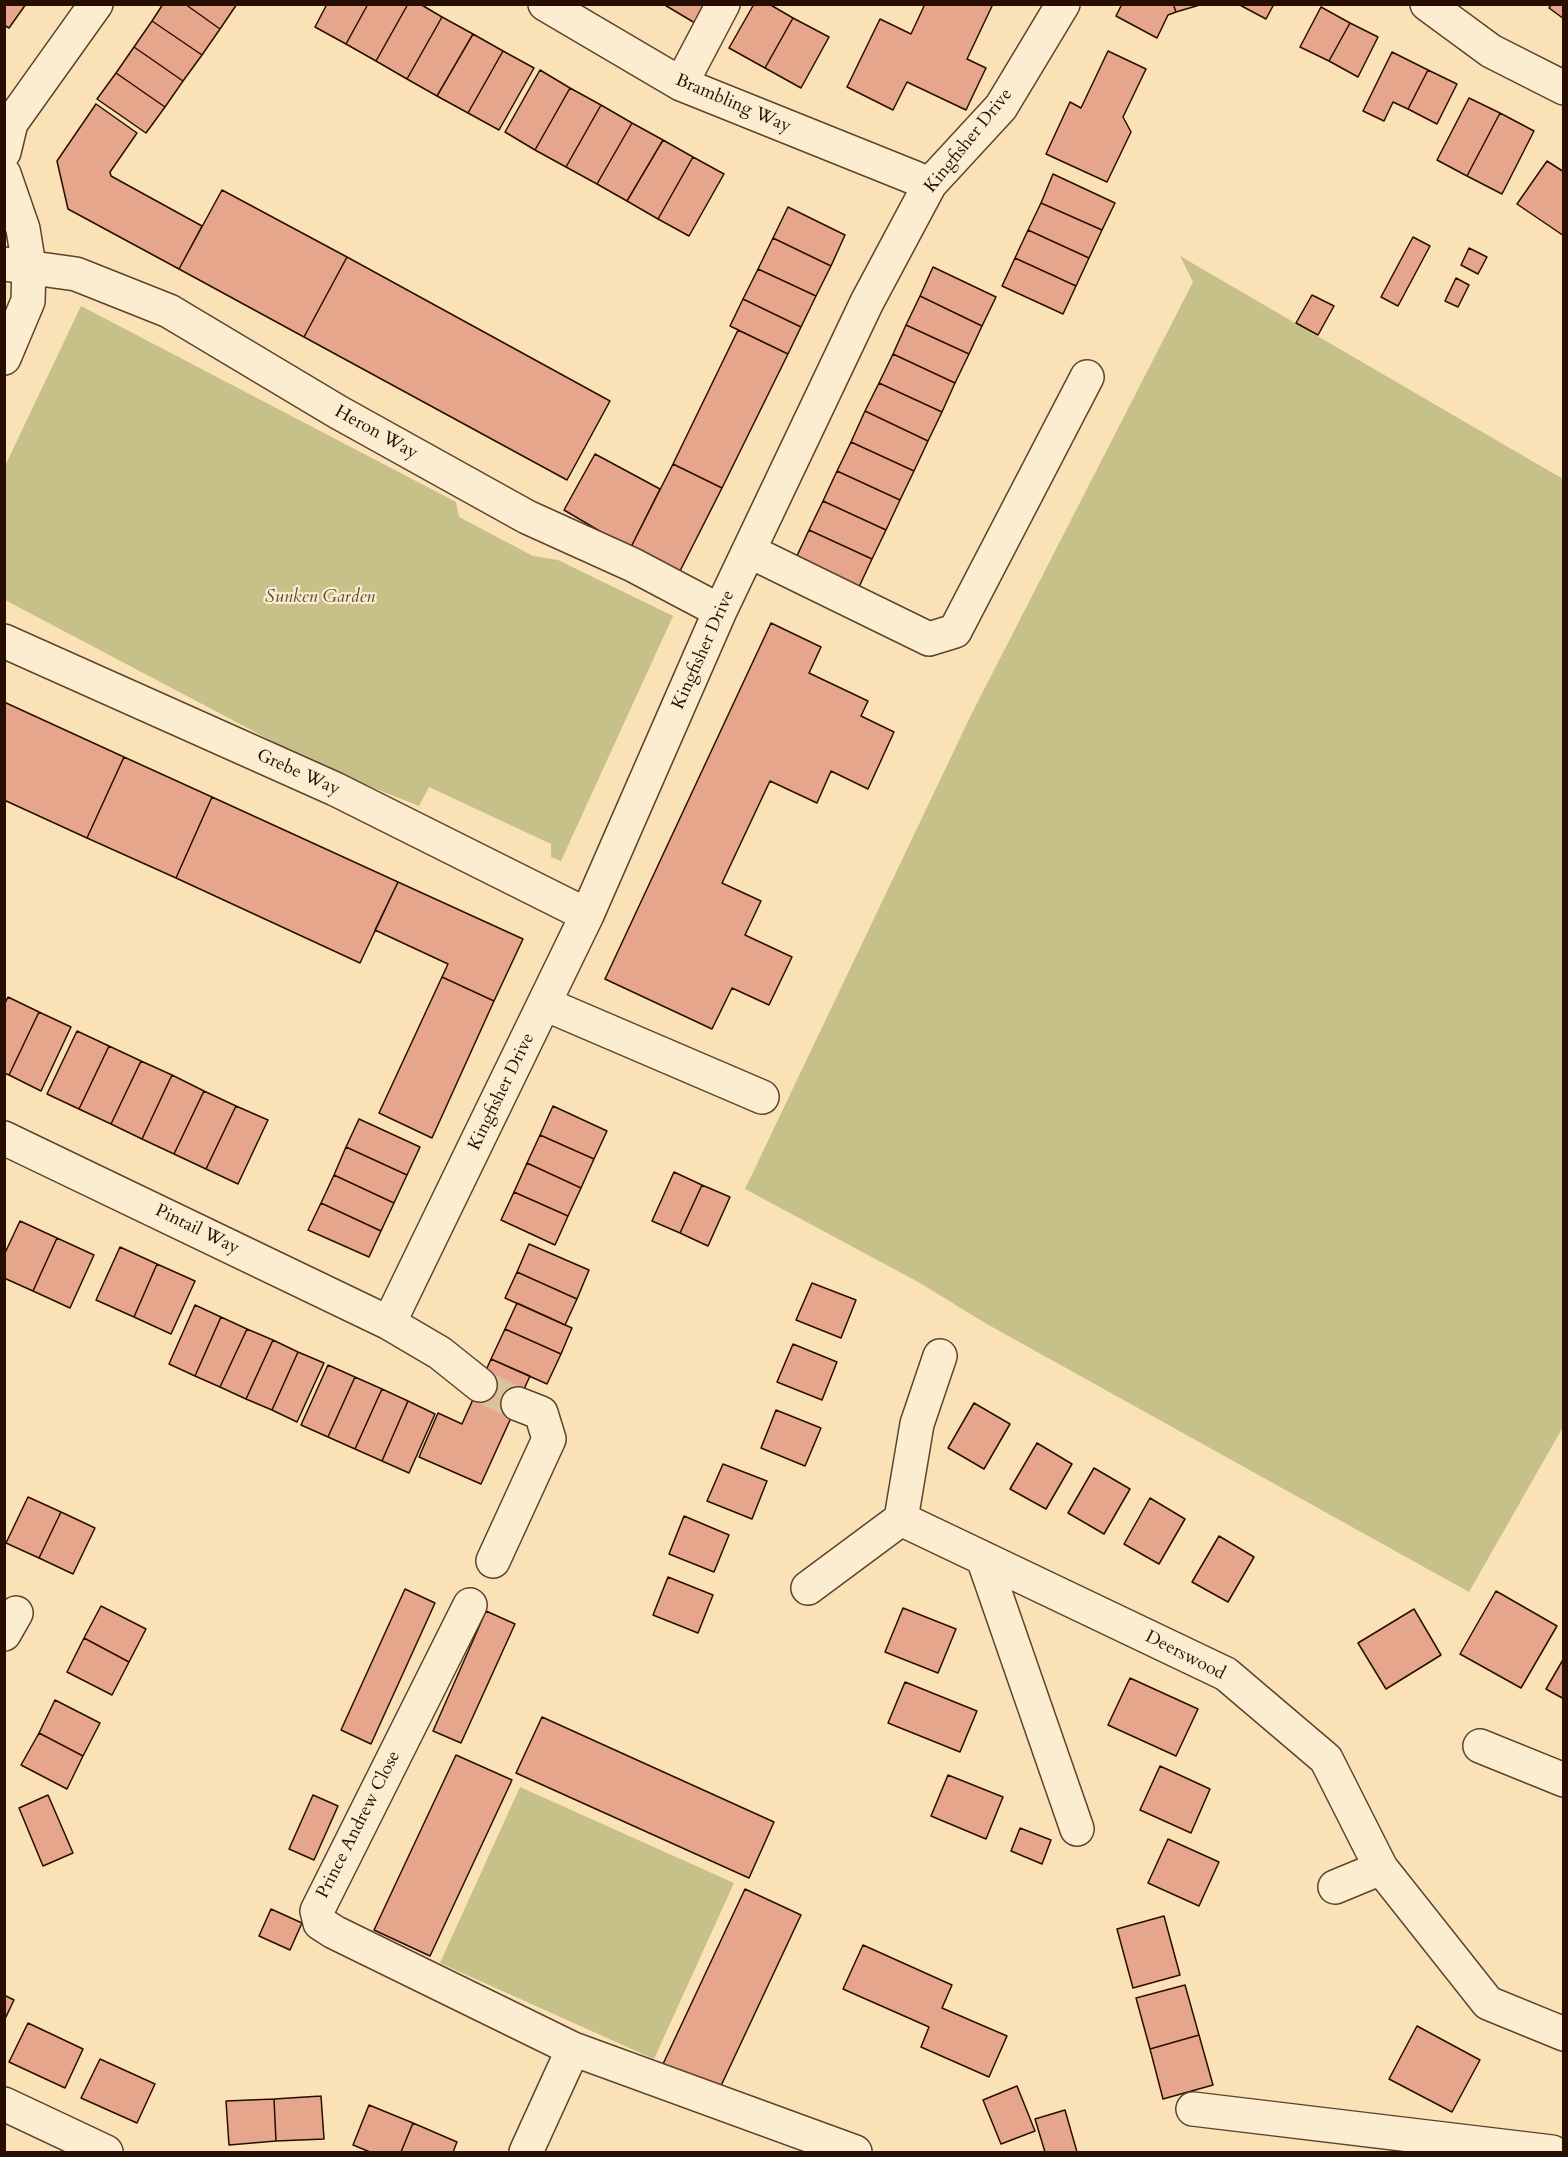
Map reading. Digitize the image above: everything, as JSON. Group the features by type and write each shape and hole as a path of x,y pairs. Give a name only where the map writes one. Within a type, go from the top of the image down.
{"street":[{"path":"4,152 11,123 96,4"},
{"name":"Brambling Way","path":"545,4 681,84 930,184"},
{"path":"681,84 723,4"},
{"name":"Kingfisher Drive","path":"389,1323 587,915 720,611 867,302 930,184 1001,107 1063,4"},
{"path":"1427,4 1491,51 1563,88"},
{"path":"4,174 23,229 17,265 28,302 4,358"},
{"name":"Heron Way","path":"17,265 75,274 169,311 338,412 526,517 633,565 720,611"},
{"path":"749,551 929,639 955,631 1087,377"},
{"name":"Grebe Way","path":"4,641 335,789 587,915"},
{"path":"545,1004 762,1097"},
{"name":"Pintail Way","path":"4,1137 389,1323 440,1353 480,1385"},
{"path":"808,1588 901,1520 917,1424 939,1356"},
{"path":"493,1561 549,1439 541,1413 518,1404"},
{"name":"Deerswood","path":"901,1520 1226,1674 1326,1759 1381,1868 1488,2003 1563,2034"},
{"path":"983,1558 1077,1829"},
{"name":"Prince Andrew Close","path":"470,1605 316,1911 320,1923 334,1932 573,2049 855,2152"},
{"path":"1480,1746 1563,1780"},
{"path":"1335,1887 1381,1868"},
{"path":"526,2152 573,2049"},
{"path":"4,2104 106,2152"},
{"path":"1193,2109 1552,2152"}],"green space":[{"path":"1180,256 1563,479 1563,1427 1469,1592 985,1323 920,1283 745,1189 972,713 1193,282"},
{"name":"Sunken Garden","path":"81,306 456,502 459,517 533,556 558,560 673,616 561,861 551,857 551,844 429,787 419,806 276,749 272,741 5,600 4,468"},
{"path":"520,1787 734,1883 654,2059 440,1963"}],"building":[{"path":"4,4 26,4 9,28 4,25"},
{"path":"163,4 185,4 220,29 202,55 152,21"},
{"path":"185,4 237,4 220,29"},
{"path":"327,4 368,4 346,44 315,27"},
{"path":"368,4 408,4 376,61 346,44"},
{"path":"408,4 420,4 442,17 407,79 376,61"},
{"path":"663,4 706,4 695,23"},
{"path":"754,4 769,4 793,18 765,68 729,48"},
{"path":"925,4 993,4 967,59 986,68 966,110 907,82 893,110 847,87 880,19 911,34"},
{"path":"1122,4 1173,4 1176,12 1168,15 1157,38 1116,16"},
{"path":"1173,4 1203,4 1176,12"},
{"path":"1238,4 1274,4 1266,19"},
{"path":"1552,4 1564,4 1564,19 1549,8"},
{"path":"1321,7 1350,23 1329,61 1300,47"},
{"path":"442,17 473,34 437,96 407,79"},
{"path":"793,18 829,37 801,88 765,68"},
{"path":"152,21 202,55 183,81 134,47"},
{"path":"1350,23 1378,37 1358,77 1329,61"},
{"path":"473,34 503,51 468,113 437,96"},
{"path":"134,47 183,81 165,107 116,73"},
{"path":"503,51 534,68 499,130 468,113"},
{"path":"1108,51 1146,69 1123,117 1131,132 1107,182 1046,154 1070,102 1081,108"},
{"path":"1392,52 1428,70 1408,109 1393,102 1384,121 1363,111"},
{"path":"540,70 570,88 535,150 505,132"},
{"path":"1428,70 1457,84 1437,124 1408,109"},
{"path":"116,73 165,107 146,133 97,99"},
{"path":"570,88 601,105 566,167 535,150"},
{"path":"1469,98 1500,113 1467,176 1437,160"},
{"path":"96,104 137,133 110,172 111,176 202,226 179,269 68,209 57,161"},
{"path":"601,105 632,123 597,184 566,167"},
{"path":"1500,113 1534,131 1502,194 1467,176"},
{"path":"632,123 663,140 627,201 597,184"},
{"path":"663,140 693,157 658,219 627,201"},
{"path":"693,157 724,174 689,236 658,219"},
{"path":"1547,161 1564,172 1564,236 1517,204"},
{"path":"1053,174 1115,203 1102,230 1041,203"},
{"path":"222,190 347,257 304,337 179,269"},
{"path":"1041,203 1102,230 1089,258 1028,230"},
{"path":"788,207 845,235 831,266 773,238"},
{"path":"1028,230 1089,258 1076,286 1015,258"},
{"path":"1413,237 1430,246 1398,306 1381,297"},
{"path":"773,238 831,266 816,296 758,269"},
{"path":"1469,248 1487,257 1478,274 1461,265"},
{"path":"347,257 610,401 567,480 304,337"},
{"path":"1015,258 1076,286 1063,314 1002,286"},
{"path":"933,267 996,297 982,326 920,296"},
{"path":"758,269 816,296 801,327 743,299"},
{"path":"1456,278 1469,285 1458,307 1445,301"},
{"path":"1312,295 1334,306 1318,335 1296,323"},
{"path":"920,296 982,326 969,354 906,325"},
{"path":"743,299 801,327 788,354 730,326"},
{"path":"906,325 969,354 955,383 893,354"},
{"path":"738,330 788,354 722,488 673,464"},
{"path":"893,354 955,383 942,412 879,383"},
{"path":"879,383 942,412 928,441 865,411"},
{"path":"865,411 928,441 914,471 851,442"},
{"path":"851,442 914,471 900,500 837,471"},
{"path":"595,454 660,489 630,549 564,510"},
{"path":"673,464 722,488 679,573 630,549"},
{"path":"837,471 900,500 886,530 823,501"},
{"path":"823,501 886,530 872,559 809,530"},
{"path":"809,530 872,559 858,589 795,560"},
{"path":"771,623 821,647 809,673 868,701 861,716 894,732 868,789 831,771 817,803 770,781 722,883 761,901 745,935 792,957 769,1005 732,988 712,1029 605,979"},
{"path":"4,702 124,757 87,838 4,800"},
{"path":"124,757 212,797 176,878 87,838"},
{"path":"212,797 398,882 360,963 176,878"},
{"path":"398,882 523,939 494,1001 442,977 448,964 375,930"},
{"path":"442,977 494,1001 432,1138 379,1113"},
{"path":"8,997 39,1012 9,1075 4,1073 4,1005"},
{"path":"39,1012 71,1027 41,1091 9,1075"},
{"path":"77,1031 109,1046 79,1109 47,1094"},
{"path":"109,1046 141,1061 111,1124 79,1109"},
{"path":"141,1061 172,1075 142,1139 111,1124"},
{"path":"172,1075 204,1091 174,1154 142,1139"},
{"path":"204,1091 236,1106 206,1169 174,1154"},
{"path":"236,1106 268,1120 238,1184 206,1169"},
{"path":"553,1106 607,1131 594,1159 540,1135"},
{"path":"359,1119 420,1147 407,1175 346,1147"},
{"path":"540,1135 594,1159 581,1188 527,1163"},
{"path":"346,1147 407,1175 394,1203 334,1175"},
{"path":"527,1163 581,1188 568,1216 514,1192"},
{"path":"674,1172 702,1185 680,1233 652,1221"},
{"path":"334,1175 394,1203 381,1231 321,1203"},
{"path":"702,1185 730,1197 708,1246 680,1233"},
{"path":"514,1192 568,1216 555,1245 501,1220"},
{"path":"321,1203 381,1231 369,1257 308,1230"},
{"path":"20,1221 57,1238 33,1291 4,1278 4,1255"},
{"path":"57,1238 94,1255 70,1308 33,1291"},
{"path":"529,1244 589,1270 577,1299 517,1272"},
{"path":"120,1247 157,1264 134,1317 96,1300"},
{"path":"157,1264 195,1281 171,1334 134,1317"},
{"path":"517,1272 577,1299 565,1325 505,1298"},
{"path":"812,1283 856,1300 841,1338 796,1320"},
{"path":"517,1303 572,1328 561,1354 505,1329"},
{"path":"195,1305 221,1317 195,1376 169,1364"},
{"path":"221,1317 247,1329 220,1387 195,1376"},
{"path":"247,1329 273,1340 246,1399 220,1387"},
{"path":"505,1329 561,1354 547,1384 491,1359"},
{"path":"273,1340 298,1352 272,1410 246,1399"},
{"path":"793,1344 837,1362 822,1400 777,1382"},
{"path":"298,1352 324,1363 297,1422 272,1410"},
{"path":"491,1359 530,1376 481,1484 419,1457 438,1413 462,1424"},
{"path":"328,1365 355,1377 328,1437 301,1425"},
{"path":"355,1377 382,1389 355,1449 328,1437"},
{"path":"382,1389 408,1401 382,1461 355,1449"},
{"path":"408,1401 435,1414 409,1473 382,1461"},
{"path":"974,1403 1010,1424 984,1469 948,1448"},
{"path":"776,1410 821,1428 805,1466 761,1448"},
{"path":"1037,1443 1072,1464 1046,1509 1010,1489"},
{"path":"723,1464 767,1481 752,1519 707,1501"},
{"path":"1094,1468 1130,1489 1104,1534 1068,1513"},
{"path":"28,1497 61,1512 39,1558 6,1543"},
{"path":"1150,1498 1185,1519 1159,1564 1124,1544"},
{"path":"61,1512 95,1528 73,1574 39,1558"},
{"path":"684,1516 729,1535 714,1572 669,1554"},
{"path":"1219,1536 1254,1557 1228,1602 1192,1582"},
{"path":"668,1577 713,1595 698,1633 653,1615"},
{"path":"405,1589 435,1603 371,1744 341,1730"},
{"path":"1496,1591 1557,1626 1521,1688 1460,1654"},
{"path":"101,1606 146,1629 129,1662 84,1638"},
{"path":"903,1608 956,1629 938,1673 885,1652"},
{"path":"1414,1609 1441,1655 1386,1689 1358,1643"},
{"path":"486,1611 515,1624 461,1743 433,1731"},
{"path":"84,1638 129,1662 112,1695 67,1672"},
{"path":"1564,1658 1564,1699 1546,1689"},
{"path":"1130,1678 1198,1709 1176,1756 1108,1725"},
{"path":"905,1682 977,1711 960,1752 888,1723"},
{"path":"55,1700 100,1723 83,1756 39,1733"},
{"path":"542,1717 774,1822 749,1878 516,1773"},
{"path":"39,1733 83,1756 67,1789 21,1765"},
{"path":"456,1755 512,1780 430,1956 374,1930"},
{"path":"1160,1766 1210,1789 1191,1833 1140,1810"},
{"path":"948,1775 1003,1797 986,1839 931,1816"},
{"path":"48,1795 73,1853 43,1866 19,1808"},
{"path":"313,1795 338,1806 314,1860 289,1849"},
{"path":"1020,1828 1051,1840 1042,1864 1011,1851"},
{"path":"1168,1839 1219,1862 1199,1906 1148,1883"},
{"path":"745,1889 801,1915 719,2090 663,2064"},
{"path":"271,1909 302,1923 290,1950 259,1936"},
{"path":"1164,1916 1180,1975 1133,1988 1117,1929"},
{"path":"863,1945 952,1985 942,2008 1007,2036 989,2077 921,2047 929,2027 843,1989"},
{"path":"1185,1985 1199,2035 1150,2049 1136,1998"},
{"path":"4,1995 14,2000 4,2021"},
{"path":"28,2023 83,2049 65,2088 9,2062"},
{"path":"1417,2026 1480,2060 1452,2112 1389,2079"},
{"path":"1199,2035 1213,2085 1163,2099 1150,2049"},
{"path":"100,2059 155,2084 137,2123 81,2098"},
{"path":"1017,2086 1035,2131 1001,2144 983,2100"},
{"path":"321,2096 324,2139 276,2141 274,2099"},
{"path":"274,2099 276,2141 229,2145 226,2101"},
{"path":"369,2105 413,2123 401,2152 370,2152 353,2145"},
{"path":"1065,2110 1077,2152 1045,2152 1035,2119"},
{"path":"413,2123 457,2142 453,2152 401,2152"}],"tunnel":[{"path":"480,1385 518,1404"}]}
